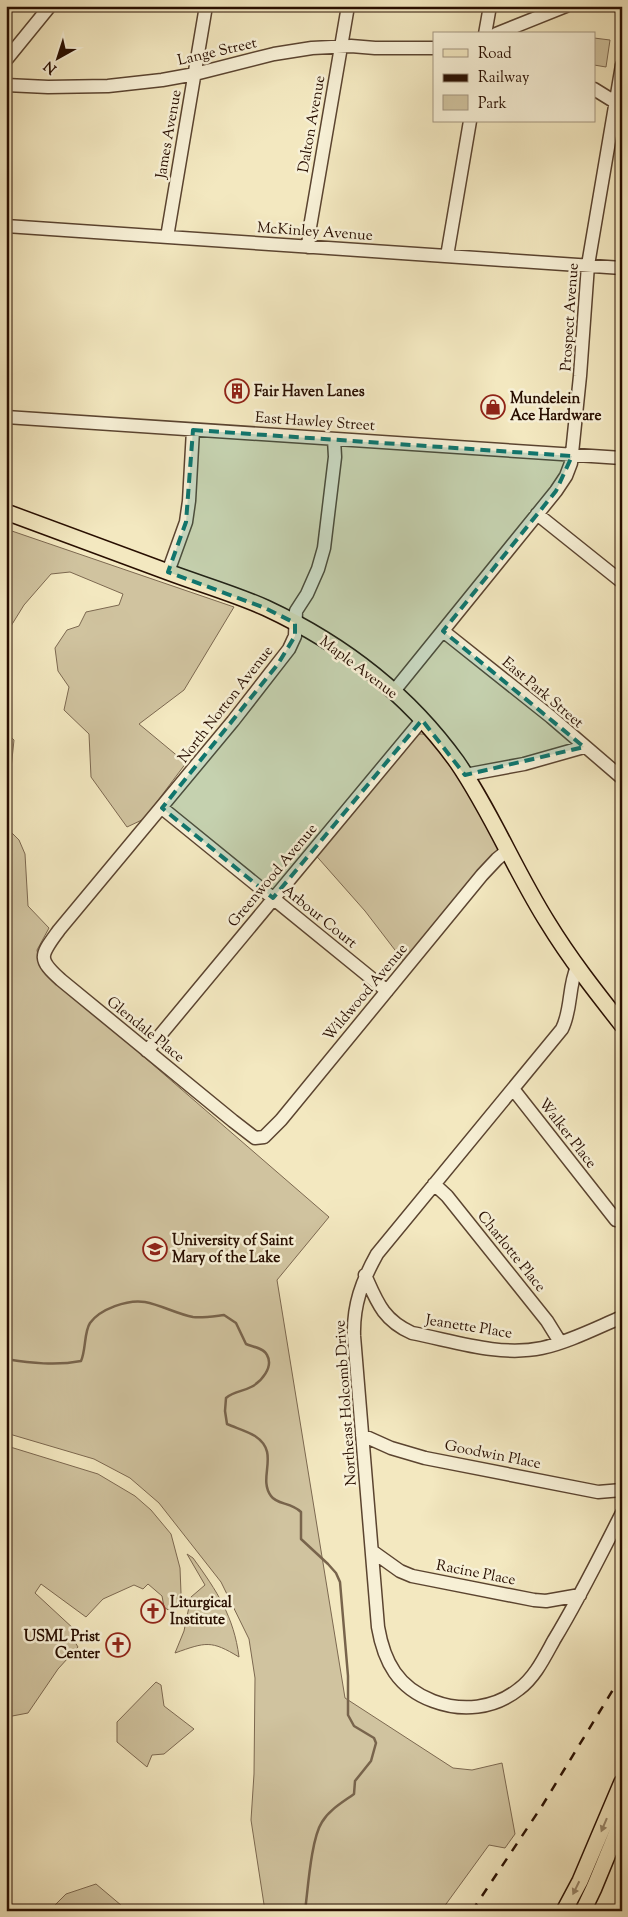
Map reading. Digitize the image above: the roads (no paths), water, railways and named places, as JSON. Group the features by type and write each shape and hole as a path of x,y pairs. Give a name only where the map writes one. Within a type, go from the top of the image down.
{"main road":[{"name":"Maple Avenue","path":"6,512 265,608 308,629 351,656 394,691 422,720 465,774 547,922 577,966 622,1025"},
{"path":"564,1911 580,1881 622,1782"},
{"path":"583,1911 622,1820"}],"street":[{"path":"6,60 50,6"},
{"name":"James Avenue","path":"167,237 206,6"},
{"name":"Dalton Avenue","path":"308,247 348,6"},
{"path":"485,32 490,6"},
{"path":"501,32 566,6"},
{"name":"Lange Street","path":"6,85 48,87 108,86 162,80 195,74 274,54 312,48 433,48"},
{"name":"Prospect Avenue","path":"394,691 566,476 572,456 588,266 622,65"},
{"path":"596,90 615,102"},
{"path":"447,256 470,122"},
{"name":"McKinley Avenue","path":"6,226 622,268"},
{"name":"East Hawley Street","path":"6,417 622,458"},
{"path":"168,572 186,522 193,430"},
{"name":"North Norton Avenue","path":"47,947 278,664 295,636 296,611 307,594 318,569 324,548 335,457 334,439"},
{"path":"537,514 622,582"},
{"name":"East Park Street","path":"443,631 551,717 622,778"},
{"name":"Greenwood Avenue","path":"147,1051 422,720"},
{"path":"465,774 524,764 584,747"},
{"name":"Arbour Court","path":"162,808 387,992"},
{"name":"Wildwood Avenue","path":"244,1129 258,1138 264,1138 269,1133 482,875 508,850"},
{"name":"Glendale Place","path":"47,947 43,956 48,968 244,1129"},
{"name":"Northeast Holcomb Drive","path":"577,966 572,978 568,1013 562,1029 377,1254 358,1292 353,1321 378,1627 381,1645 390,1667 402,1681 426,1698 439,1704 468,1709 488,1705 507,1698 526,1682 540,1666 580,1595"},
{"name":"Walker Place","path":"513,1089 616,1220"},
{"name":"Charlotte Place","path":"434,1184 447,1196 547,1321 560,1342"},
{"name":"Jeanette Place","path":"365,1275 381,1310 387,1318 402,1329 412,1333 493,1349 510,1351 543,1348 622,1317"},
{"name":"Goodwin Place","path":"362,1435 391,1448 425,1458 598,1492 622,1490"},
{"path":"580,1595 622,1513"},
{"name":"Racine Place","path":"372,1551 400,1571 412,1576 534,1600 580,1595"}],"waterway":[{"path":"6,1359 44,1363 81,1361 90,1323 107,1309 138,1301 151,1303 193,1317 224,1315 236,1323 246,1344 261,1349 266,1353 269,1360 268,1369 259,1382 226,1398 227,1424 252,1434 263,1443 268,1457 267,1489 274,1499 301,1512 301,1539 336,1573 340,1582 348,1676 348,1715 354,1726 374,1738 376,1743 371,1761 355,1781 354,1794 336,1806 328,1814 318,1830 305,1911"}],"railway":[{"path":"472,1911 542,1806 622,1675"}],"place":[{"name":"Fair Haven Lanes","path":"237,391"},
{"name":"Mundelein Ace Hardware","path":"493,407"},
{"name":"University of Saint Mary of the Lake","path":"155,1249"},
{"name":"Liturgical Institute","path":"153,1611"},
{"name":"USML Prist Center","path":"118,1645"}]}
